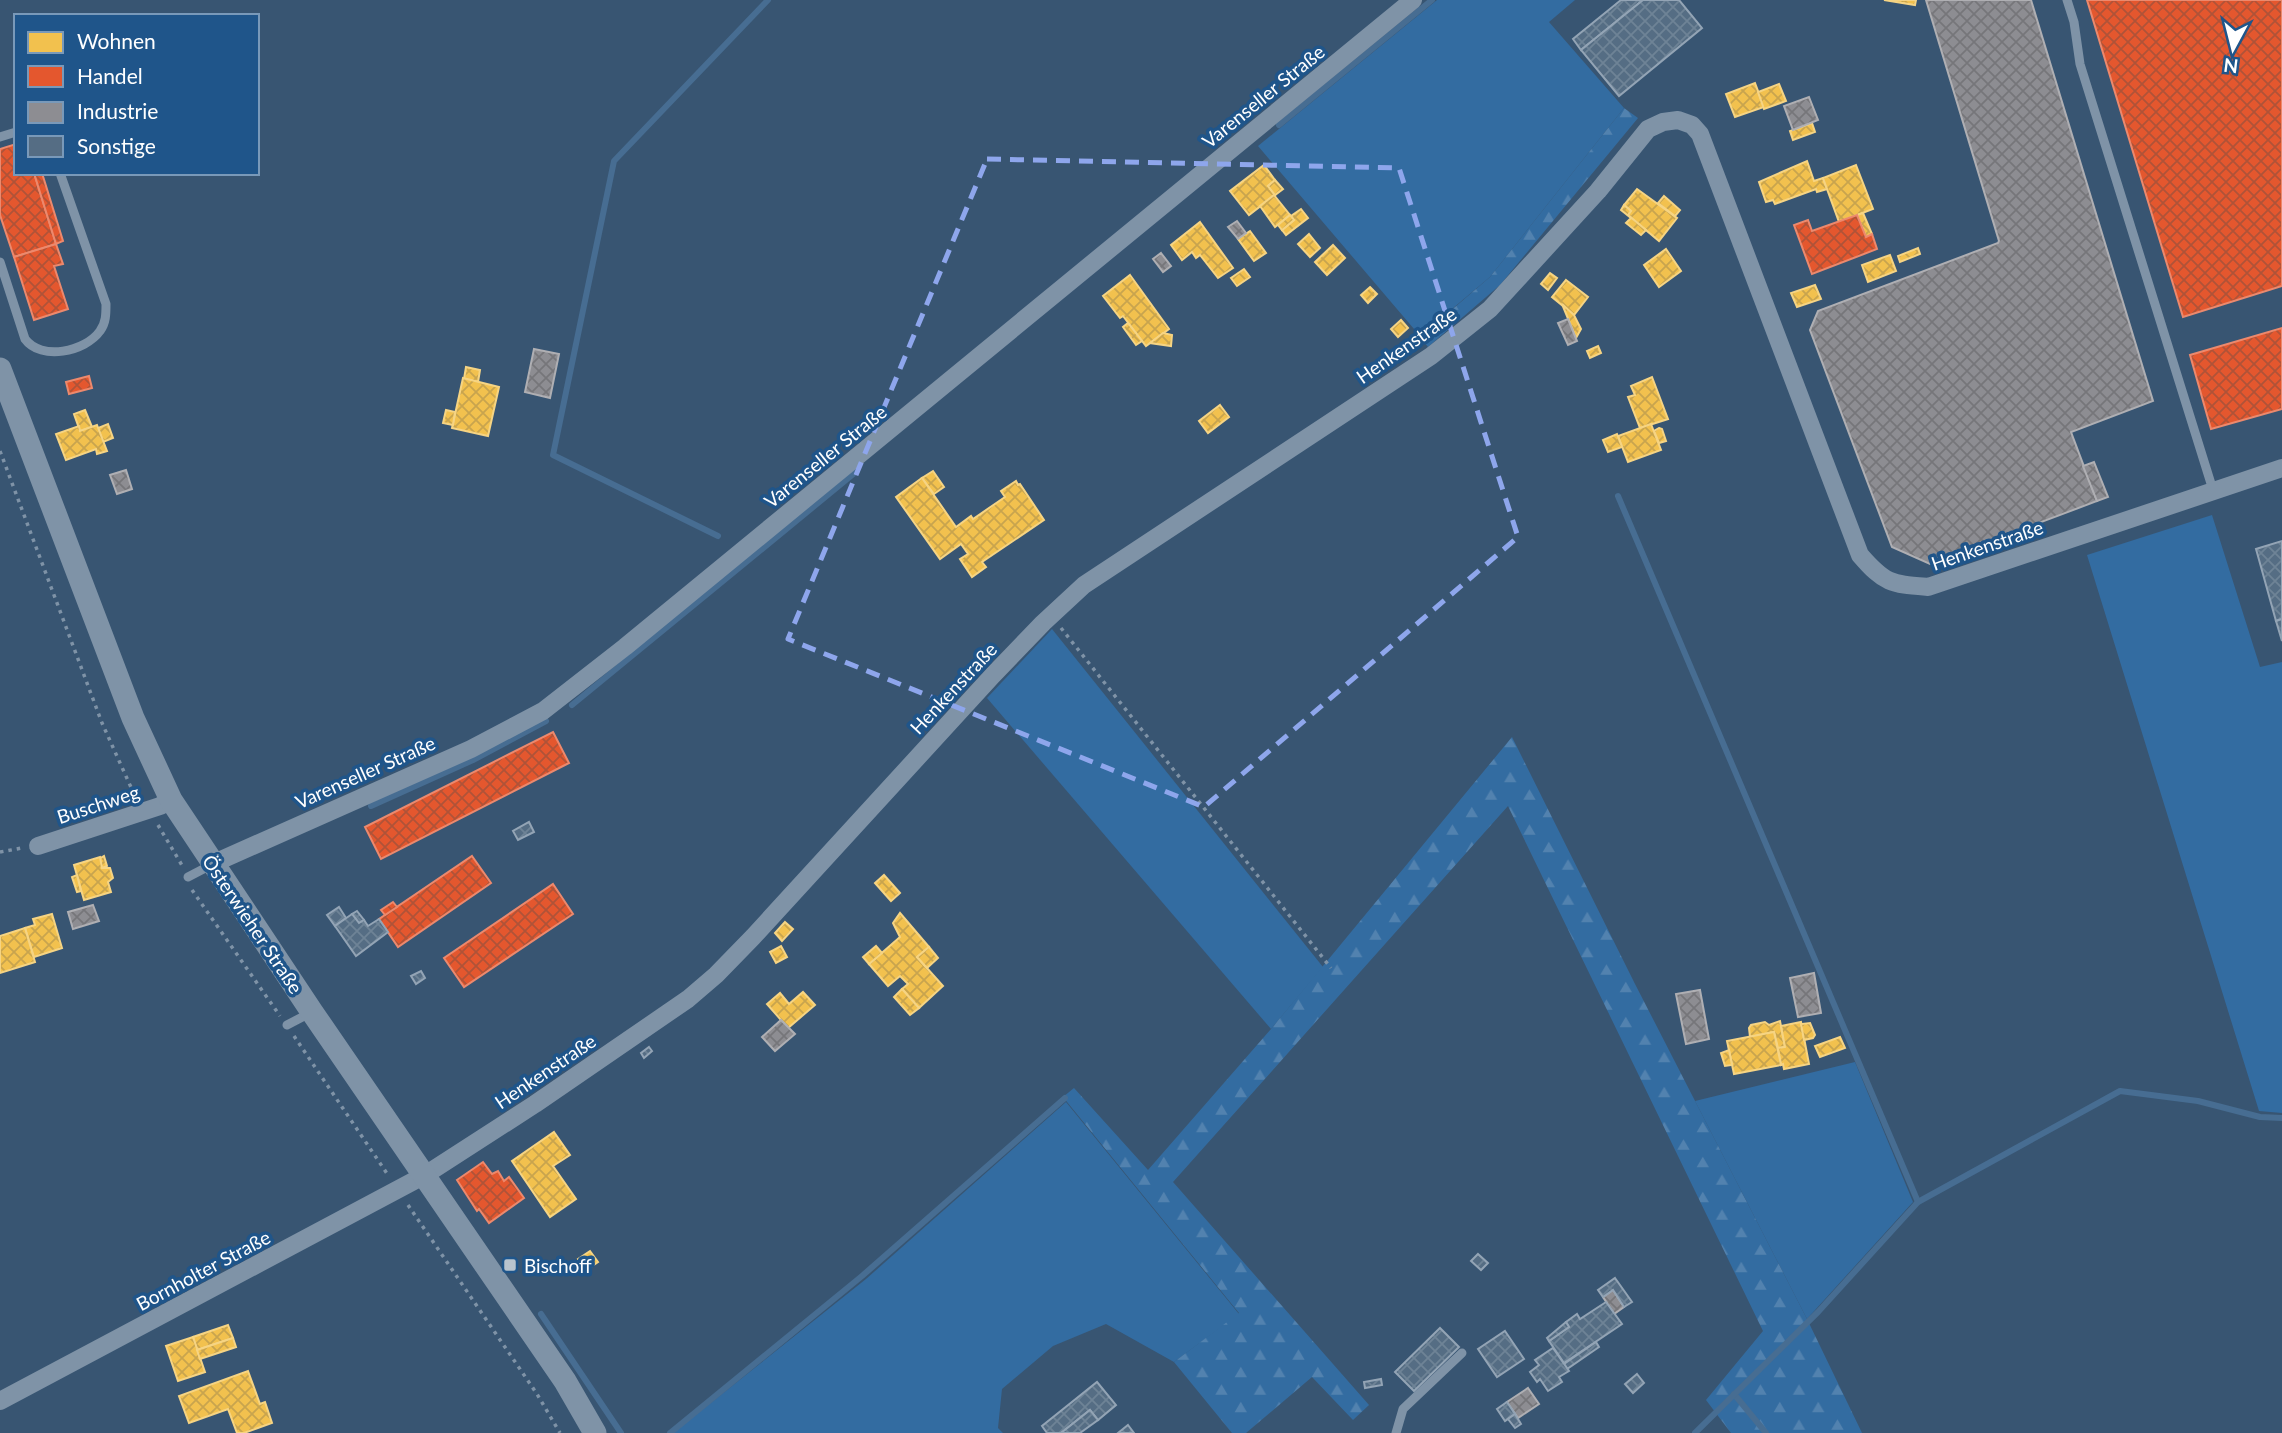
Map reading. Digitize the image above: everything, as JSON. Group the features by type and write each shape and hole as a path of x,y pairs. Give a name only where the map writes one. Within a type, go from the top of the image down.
{"street":[{"name":"Varenseller Straße","path":"212,864 471,749 543,711 1413,0"},
{"name":"Henkenstraße","path":"425,1175 688,999 716,975 1001,667 1084,585 1432,356 1507,293 1598,191 1648,129 1678,120 1692,125 1700,134 1860,555 1875,572 1892,584 1928,587 2282,468"},
{"name":"Österwieher Straße","path":"0,369 133,718 171,800 312,1012 565,1381 595,1433"},
{"name":"Buschweg","path":"38,846 171,800"},
{"name":"Bornholter Straße","path":"0,1401 425,1175"}],"lane":[{"path":"2067,0 2074,22 2080,64 2213,490"},
{"path":"0,262 25,339 30,346 38,351 54,352 74,348 100,331 106,318 106,304 61,175"},
{"path":"188,877 212,864"},
{"path":"287,1026 312,1012"},
{"path":"1396,1433 1404,1409 1462,1353"}],"path":[{"path":"0,451 102,723 133,793 179,856 188,877"},
{"path":"1051,615 1331,968"},
{"path":"398,1190 537,1394 560,1433"}],"highlighted area":[{"path":"987,159 1399,168 1518,537 1204,807 788,639"}],"green space":[{"path":"1437,0 1575,0 1549,22 1624,108 1490,277 1420,336 1258,146"},
{"path":"1624,108 1638,118 1500,285 1428,347 1420,337 1490,277"},
{"path":"2212,515 2260,667 2282,662 2282,1113 2259,1111 2087,555"},
{"path":"1052,629 1323,967 1271,1029 987,698"},
{"path":"1512,737 1862,1433 1731,1433 1706,1400 1763,1331 1508,806 1173,1182 1369,1405 1353,1420 1312,1377 1246,1433 1232,1433 1174,1362 1239,1313 1063,1097 1074,1088 1148,1170 1271,1029"},
{"path":"1855,1062 1913,1202 1807,1319 1695,1101"},
{"path":"1066,1102 1239,1314 1174,1362 1106,1324 1053,1346 1002,1389 998,1428 1003,1433 673,1433 866,1279"}],"building: Wohnen":[{"path":"1884,0 1916,0 1915,5"},
{"path":"1755,83 1764,107 1735,117 1726,94"},
{"path":"1779,84 1786,101 1764,109 1758,92"},
{"path":"1812,123 1815,132 1793,140 1790,131"},
{"path":"1807,161 1814,181 1823,178 1827,189 1817,192 1816,189 1775,204 1773,200 1766,202 1759,182"},
{"path":"1264,165 1275,180 1268,186 1275,195 1249,215 1230,191"},
{"path":"1856,165 1873,209 1839,222 1823,178"},
{"path":"1275,180 1283,189 1275,195 1268,186"},
{"path":"1637,189 1677,218 1659,241 1628,215 1631,211 1624,205"},
{"path":"1274,195 1290,215 1275,227 1260,206"},
{"path":"1664,196 1680,210 1675,216 1658,203"},
{"path":"1624,205 1631,211 1628,215 1646,230 1641,235 1626,223 1631,218 1621,210"},
{"path":"1301,209 1308,218 1286,235 1282,230 1294,220 1291,216"},
{"path":"1863,213 1872,234 1866,237 1857,215"},
{"path":"1290,215 1294,220 1282,230 1278,225"},
{"path":"1200,222 1233,268 1218,278 1200,255 1196,258 1192,252 1182,260 1171,245"},
{"path":"1250,231 1266,253 1254,261 1238,239"},
{"path":"1309,234 1320,248 1310,257 1298,244"},
{"path":"1333,245 1345,258 1327,275 1315,262"},
{"path":"1918,248 1920,254 1900,262 1898,256"},
{"path":"1666,249 1681,271 1659,287 1644,265"},
{"path":"1890,255 1896,271 1868,282 1862,265"},
{"path":"1244,269 1250,277 1237,286 1231,278"},
{"path":"1550,273 1557,278 1548,290 1541,284"},
{"path":"1130,275 1169,329 1146,346 1123,316 1120,318 1103,296"},
{"path":"1566,280 1588,297 1574,315 1552,297"},
{"path":"1815,285 1821,299 1797,307 1791,293"},
{"path":"1370,287 1377,294 1368,303 1361,295"},
{"path":"1562,304 1574,315 1581,329 1576,338"},
{"path":"1401,320 1408,328 1398,337 1391,329"},
{"path":"1128,323 1142,341 1136,345 1123,327"},
{"path":"1163,333 1172,335 1171,346 1150,343"},
{"path":"1598,346 1601,353 1590,358 1587,351"},
{"path":"466,367 480,370 478,382 464,379"},
{"path":"1652,377 1668,419 1640,428 1628,397 1635,395 1631,386"},
{"path":"463,378 499,387 488,436 452,428"},
{"path":"1220,405 1229,417 1208,433 1199,421"},
{"path":"85,410 92,427 80,431 74,414"},
{"path":"446,410 455,412 453,425 443,423"},
{"path":"108,424 113,438 103,442 98,428"},
{"path":"1651,424 1661,450 1628,462 1618,436"},
{"path":"97,425 107,451 97,454 96,449 66,460 56,434 79,426 80,431"},
{"path":"1662,429 1666,441 1659,443 1654,431"},
{"path":"1617,434 1622,447 1608,452 1603,440"},
{"path":"933,471 944,487 934,494 922,478"},
{"path":"922,478 956,527 1005,497 1001,491 1016,481 1044,520 982,562 986,567 972,577 960,559 968,554 961,544 940,559 896,497"},
{"path":"104,856 107,866 102,868 99,859"},
{"path":"100,857 102,868 110,868 113,878 108,882 111,892 84,900 74,865"},
{"path":"77,875 81,891 77,892 72,877"},
{"path":"884,875 900,893 891,901 875,883"},
{"path":"900,913 929,947 917,957 943,986 919,1008 902,989 908,984 900,976 888,986 869,964 900,937 893,923"},
{"path":"52,914 62,948 34,957 25,928 35,925 33,919"},
{"path":"785,922 793,929 782,941 775,933"},
{"path":"25,928 35,962 0,973 0,936"},
{"path":"781,946 787,957 776,963 770,952"},
{"path":"876,946 882,953 869,964 863,957"},
{"path":"929,947 938,958 927,968 917,957"},
{"path":"902,989 919,1008 910,1015 894,997"},
{"path":"803,992 815,1005 788,1028 767,1004 780,993 789,1004"},
{"path":"1780,1021 1785,1047 1778,1048 1774,1032 1750,1037 1751,1025 1765,1022 1769,1025"},
{"path":"1801,1022 1809,1064 1784,1069 1778,1048 1785,1047 1781,1026"},
{"path":"1810,1023 1815,1035 1804,1040 1801,1024"},
{"path":"1774,1032 1781,1065 1734,1074 1727,1041"},
{"path":"1840,1037 1845,1048 1820,1057 1815,1046"},
{"path":"1729,1050 1732,1065 1725,1066 1721,1053"},
{"path":"554,1132 570,1155 553,1166 576,1199 550,1217 512,1161"},
{"path":"590,1251 598,1262 585,1271 578,1259"},
{"path":"228,1325 233,1338 197,1350 193,1337"},
{"path":"193,1337 205,1372 178,1381 166,1346"},
{"path":"233,1338 236,1347 200,1359 197,1350"},
{"path":"248,1371 260,1404 265,1402 272,1423 237,1433 228,1409 189,1423 179,1396"}],"building: Handel":[{"path":"2087,0 2282,0 2282,286 2183,317"},
{"path":"14,145 14,175 35,175 56,244 14,257 0,215 0,149"},
{"path":"35,175 43,175 63,241 56,244"},
{"path":"1857,215 1866,237 1872,234 1877,249 1812,274 1794,225 1808,220 1812,231"},
{"path":"56,244 63,264 54,266 68,309 34,320 14,257"},
{"path":"2282,328 2282,409 2211,429 2190,355"},
{"path":"89,376 92,388 69,394 66,382"},
{"path":"553,732 569,763 381,859 365,827"},
{"path":"472,856 491,883 398,947 379,919"},
{"path":"553,884 573,914 464,987 444,958"},
{"path":"393,902 397,907 385,915 381,910"},
{"path":"483,1162 492,1174 498,1171 504,1181 509,1177 524,1198 489,1223 479,1209 477,1211 457,1180"}],"building: Industrie":[{"path":"1926,0 2031,0 2153,401 2071,432 2097,501 1930,564 1892,547 1810,330 1818,311 1999,241"},
{"path":"1809,97 1818,120 1793,130 1784,106"},
{"path":"1237,221 1246,233 1238,239 1228,227"},
{"path":"1161,253 1171,266 1163,272 1153,259"},
{"path":"1568,319 1577,341 1568,345 1558,323"},
{"path":"534,349 559,354 550,398 525,392"},
{"path":"2094,462 2108,497 2097,501 2083,466"},
{"path":"126,470 132,489 117,494 110,475"},
{"path":"93,905 99,921 73,929 68,912"},
{"path":"1814,973 1821,1013 1798,1017 1790,978"},
{"path":"1700,990 1709,1039 1686,1044 1676,994"},
{"path":"781,1020 795,1034 775,1051 762,1037"},
{"path":"1613,1290 1624,1307 1614,1314 1603,1297"},
{"path":"1528,1388 1539,1404 1518,1418 1507,1402"}],"building: Sonstige":[{"path":"1621,0 1643,0 1581,50 1573,39"},
{"path":"1643,0 1679,0 1702,28 1619,96 1581,50"},
{"path":"2282,541 2282,619 2276,621 2256,549"},
{"path":"2282,619 2282,641 2276,621"},
{"path":"529,822 534,832 518,840 513,831"},
{"path":"339,907 346,918 335,926 327,915"},
{"path":"357,911 364,920 359,923 352,914"},
{"path":"352,914 359,923 364,920 368,926 379,919 388,932 356,956 335,926"},
{"path":"421,971 425,978 416,984 411,976"},
{"path":"649,1047 652,1051 644,1058 641,1053"},
{"path":"1478,1254 1488,1263 1481,1270 1471,1261"},
{"path":"1615,1278 1632,1302 1624,1307 1613,1290 1603,1297 1598,1290"},
{"path":"1606,1302 1622,1324 1564,1363 1549,1341 1569,1327 1566,1322 1577,1314 1580,1319"},
{"path":"1566,1322 1569,1327 1549,1341 1547,1338"},
{"path":"1440,1328 1459,1347 1414,1391 1395,1372"},
{"path":"1505,1331 1524,1359 1497,1377 1478,1349"},
{"path":"1596,1342 1599,1347 1567,1369 1564,1364"},
{"path":"1553,1348 1569,1371 1559,1377 1562,1382 1548,1391 1540,1379 1537,1382 1530,1372 1539,1365 1535,1360"},
{"path":"1637,1374 1644,1383 1633,1393 1625,1384"},
{"path":"1381,1379 1382,1385 1365,1388 1364,1382"},
{"path":"1097,1382 1116,1405 1098,1420 1090,1410 1061,1433 1047,1433 1042,1426"},
{"path":"1507,1402 1515,1414 1505,1421 1497,1409"},
{"path":"1090,1410 1098,1420 1080,1433 1061,1433"},
{"path":"1515,1414 1521,1424 1515,1428 1508,1419"},
{"path":"1128,1425 1134,1433 1118,1433"}],"waterway":[{"path":"718,536 553,455 614,161 768,0"},
{"path":"1279,125 1432,0"},
{"path":"572,705 857,471"},
{"path":"1618,496 1918,1202"},
{"path":"371,806 473,760 546,721"},
{"path":"1695,1433 1818,1312 1918,1202 2120,1091 2198,1101 2260,1117 2282,1118"},
{"path":"670,1433 862,1276 1065,1098"},
{"path":"541,1314 621,1433"},
{"path":"1734,1394 1766,1433"}],"place":[{"name":"Bischoff","path":"510,1265"}]}
